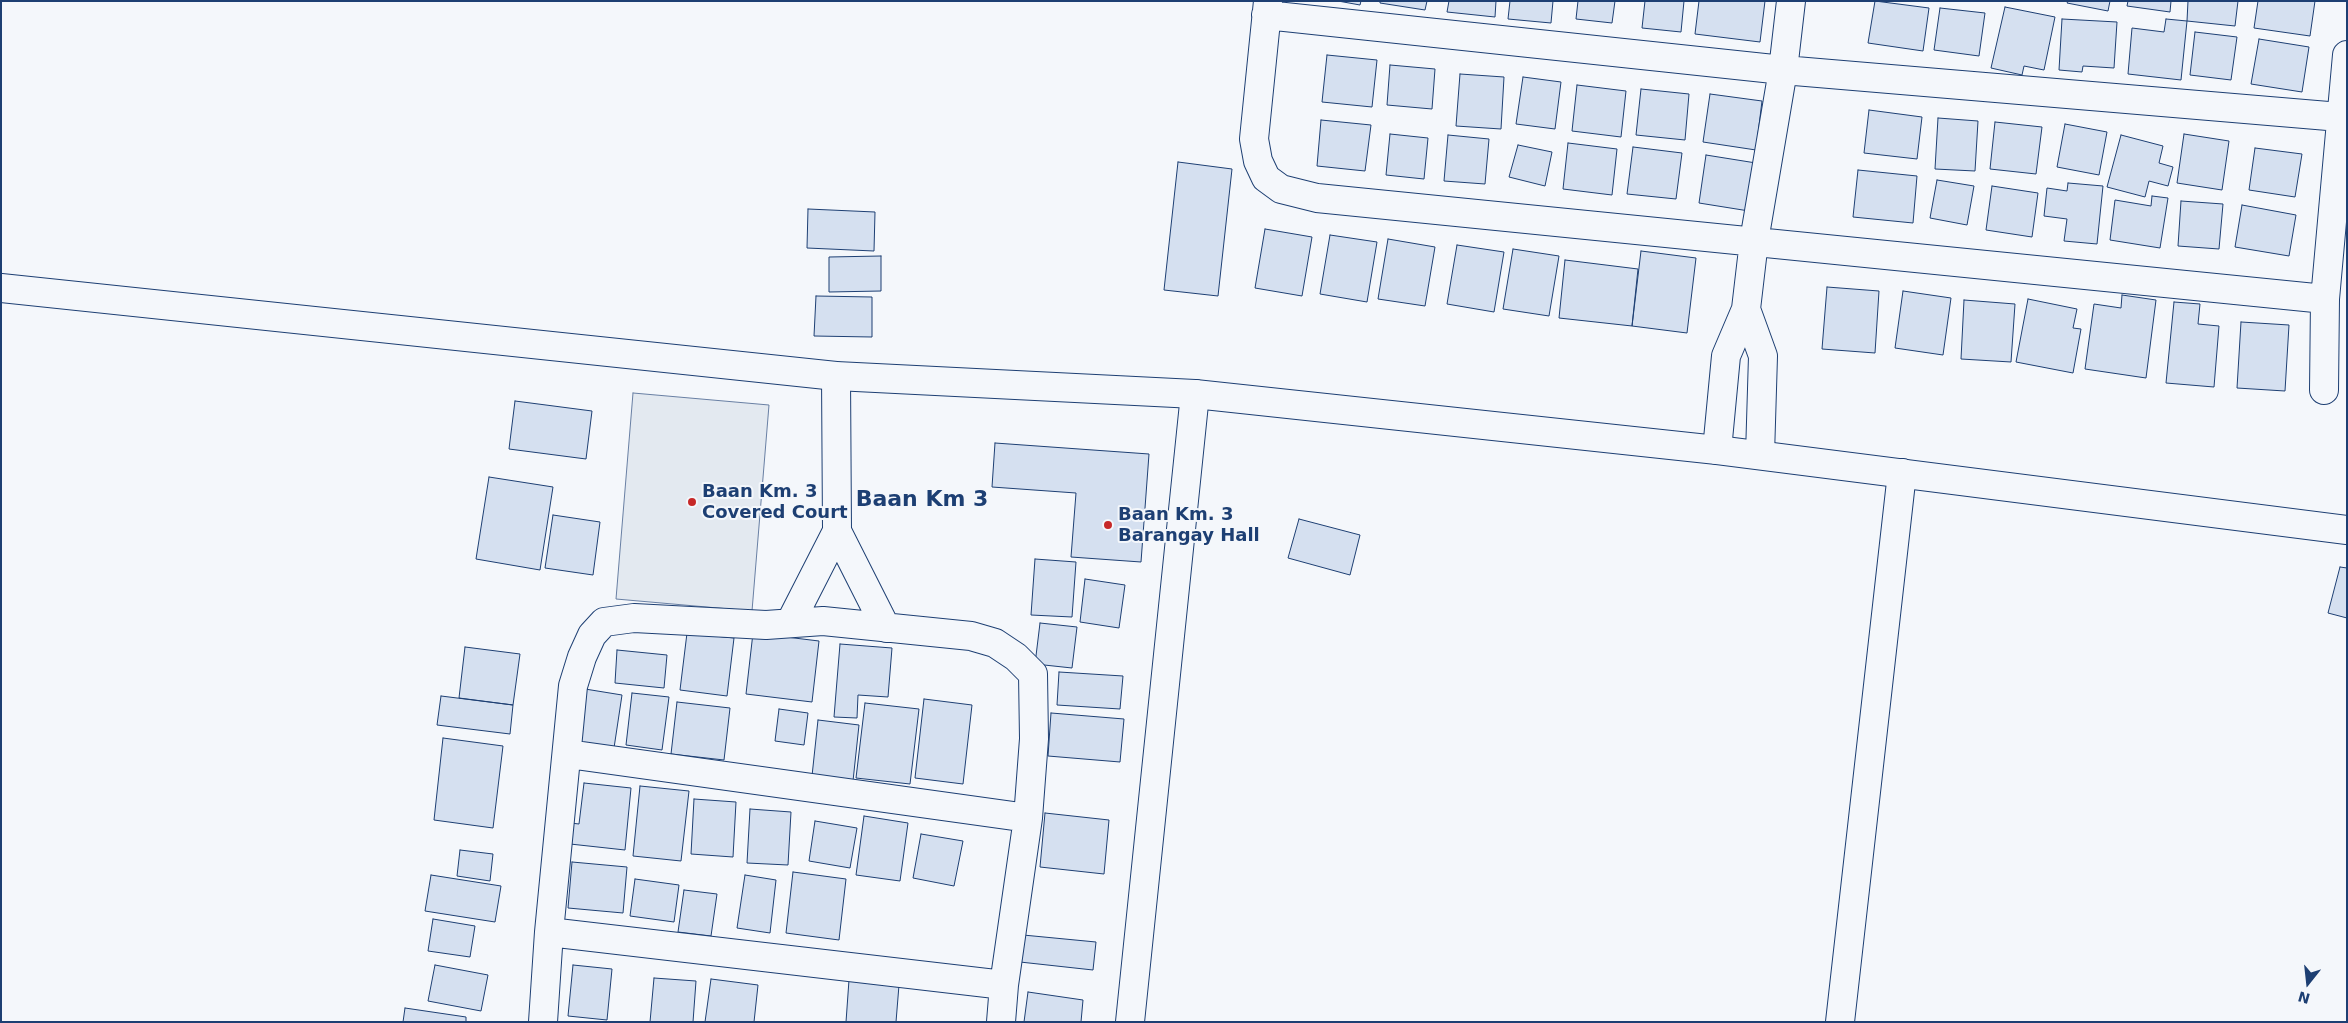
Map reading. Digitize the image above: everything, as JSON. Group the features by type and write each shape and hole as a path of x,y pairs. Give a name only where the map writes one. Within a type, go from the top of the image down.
{"street":[{"path":"1717,450 1726,356 1746,309 1754,241 1783,70 1791,1"},
{"path":"2325,299 1317,198 1281,189 1266,178 1258,162 1254,139 1267,8 1783,70 2340,117"},
{"path":"2324,390 2325,299 2347,55"},
{"path":"1,288 836,376 1195,394 1760,455 2347,530"},
{"path":"1746,309 1763,356 1760,455"},
{"path":"836,376 837,531 886,628"},
{"path":"1130,1022 1195,394"},
{"path":"1840,1022 1902,473"},
{"path":"790,624 837,531"},
{"path":"543,1022 549,932 574,686 582,656 592,635 604,622 634,618 756,625 823,621 971,636 995,643 1016,657 1033,674 1034,739 1028,818 1004,985 1001,1022"},
{"path":"568,754 1028,818"},
{"path":"549,932 1004,985"}],"shaded area":[{"name":"Baan Km. 3 Covered Court","path":"633,393 769,405 752,611 616,599"}],"building":[{"path":"1338,1 1361,1 1360,5"},
{"path":"1380,1 1427,1 1425,10 1380,3"},
{"path":"1449,1 1496,1 1495,17 1447,12"},
{"path":"1510,1 1553,1 1551,23 1508,19"},
{"path":"1578,1 1615,1 1612,23 1576,19"},
{"path":"1645,1 1684,1 1681,32 1642,28"},
{"path":"1699,1 1765,1 1760,42 1695,34"},
{"path":"1875,1 1929,8 1923,51 1868,43"},
{"path":"2068,1 2110,1 2108,11 2067,3"},
{"path":"2128,1 2171,1 2170,12 2127,6"},
{"path":"2188,1 2238,1 2235,26 2187,21"},
{"path":"2258,1 2315,1 2310,36 2254,28"},
{"path":"2005,7 2055,17 2044,70 2024,66 2022,75 1991,68"},
{"path":"1940,8 1985,13 1979,56 1934,50"},
{"path":"2062,19 2117,22 2114,68 2083,66 2082,72 2059,70"},
{"path":"2166,19 2187,21 2181,80 2128,74 2132,28 2164,32"},
{"path":"2195,32 2237,37 2231,80 2190,75"},
{"path":"2259,39 2309,47 2302,92 2251,84"},
{"path":"1327,55 1377,60 1372,107 1322,102"},
{"path":"1390,65 1435,69 1432,109 1387,105"},
{"path":"1460,74 1504,77 1501,129 1456,126"},
{"path":"1523,77 1561,82 1555,129 1516,124"},
{"path":"1577,85 1626,91 1621,137 1572,131"},
{"path":"1641,89 1689,94 1685,140 1636,135"},
{"path":"1710,94 1762,101 1756,150 1703,142"},
{"path":"1869,110 1922,117 1917,159 1864,153"},
{"path":"1938,118 1978,121 1975,171 1935,169"},
{"path":"1321,120 1371,125 1365,171 1317,166"},
{"path":"1995,122 2042,127 2036,174 1990,169"},
{"path":"2065,124 2107,132 2099,175 2057,167"},
{"path":"1390,134 1428,138 1424,179 1386,175"},
{"path":"2184,134 2229,141 2222,190 2177,183"},
{"path":"1448,135 1489,139 1485,184 1444,181"},
{"path":"2121,135 2163,146 2159,163 2173,167 2168,186 2149,181 2145,197 2107,187"},
{"path":"1568,143 1617,149 1612,195 1563,189"},
{"path":"1518,145 1552,152 1545,186 1509,177"},
{"path":"1633,147 1682,153 1676,199 1627,194"},
{"path":"2255,148 2302,154 2295,197 2249,190"},
{"path":"1706,155 1756,163 1749,211 1699,203"},
{"path":"1178,162 1232,169 1218,296 1164,290"},
{"path":"1858,170 1917,176 1913,223 1853,217"},
{"path":"1937,180 1974,186 1967,225 1930,218"},
{"path":"2068,183 2103,186 2097,244 2064,241 2067,219 2044,216 2047,188 2067,191"},
{"path":"1992,186 2038,193 2032,237 1986,230"},
{"path":"2152,196 2168,198 2160,248 2110,240 2115,200 2151,206"},
{"path":"2181,201 2223,204 2219,249 2178,246"},
{"path":"2242,205 2296,215 2289,256 2235,247"},
{"path":"808,209 875,212 874,251 807,248"},
{"path":"1265,229 1312,237 1302,296 1255,288"},
{"path":"1330,235 1377,242 1367,302 1320,294"},
{"path":"1388,239 1435,247 1425,306 1378,299"},
{"path":"1457,245 1504,252 1494,312 1447,304"},
{"path":"1513,249 1559,256 1549,316 1503,309"},
{"path":"1641,251 1696,258 1687,333 1632,326"},
{"path":"881,256 881,291 829,292 829,257"},
{"path":"1565,260 1638,269 1632,326 1559,318"},
{"path":"1827,287 1879,291 1875,353 1822,349"},
{"path":"1903,291 1951,298 1943,355 1895,348"},
{"path":"2122,295 2156,300 2146,378 2085,369 2094,304 2121,308"},
{"path":"816,296 872,297 872,337 814,336"},
{"path":"2028,299 2077,309 2073,328 2081,329 2073,373 2016,362"},
{"path":"1964,300 2015,304 2011,362 1961,359"},
{"path":"2174,302 2200,304 2198,324 2219,326 2214,387 2166,383"},
{"path":"2241,322 2289,325 2285,391 2237,388"},
{"path":"515,401 592,411 586,459 509,449"},
{"name":"Baan Km. 3 Barangay Hall","path":"995,443 1149,454 1141,562 1071,557 1076,493 992,487"},
{"path":"489,477 553,487 540,570 476,559"},
{"path":"553,515 600,522 593,575 545,568"},
{"path":"1299,519 1360,535 1350,575 1288,558"},
{"path":"1035,559 1076,562 1072,617 1031,615"},
{"path":"2340,567 2347,568 2347,618 2328,613"},
{"path":"1085,579 1125,585 1119,628 1080,622"},
{"path":"1040,623 1077,627 1072,668 1035,664"},
{"path":"687,633 734,638 727,696 680,690"},
{"path":"753,633 819,641 812,702 746,694"},
{"path":"840,644 892,648 888,697 858,695 857,718 834,717"},
{"path":"465,647 520,654 513,705 459,698"},
{"path":"617,650 667,655 664,688 615,683"},
{"path":"1059,672 1123,676 1120,709 1057,705"},
{"path":"585,689 622,695 614,748 576,742"},
{"path":"632,693 669,697 662,750 626,745"},
{"path":"441,696 513,705 510,734 437,725"},
{"path":"924,699 972,705 963,784 915,778"},
{"path":"677,702 730,708 724,760 671,754"},
{"path":"865,703 919,709 910,784 856,778"},
{"path":"779,709 808,713 804,745 775,741"},
{"path":"1051,713 1124,719 1120,762 1048,756"},
{"path":"818,720 859,725 853,781 812,776"},
{"path":"443,738 503,746 493,828 434,820"},
{"path":"584,783 631,788 625,850 561,843 562,822 579,824"},
{"path":"640,786 689,791 681,861 633,856"},
{"path":"694,799 736,802 733,857 691,854"},
{"path":"750,809 791,812 788,865 747,863"},
{"path":"1045,813 1109,820 1104,874 1040,867"},
{"path":"864,816 908,823 900,881 856,875"},
{"path":"815,821 857,828 850,868 809,861"},
{"path":"921,834 963,841 954,886 913,878"},
{"path":"460,850 493,854 490,881 457,876"},
{"path":"572,862 627,867 623,913 568,908"},
{"path":"793,872 846,879 839,940 786,933"},
{"path":"431,875 501,886 495,922 425,911"},
{"path":"745,875 776,880 770,933 737,928"},
{"path":"635,879 679,885 674,922 630,916"},
{"path":"684,890 717,894 711,936 678,932"},
{"path":"433,919 475,926 470,957 428,951"},
{"path":"1023,935 1096,942 1093,970 1020,962"},
{"path":"435,965 488,975 481,1011 428,1001"},
{"path":"573,965 612,969 607,1020 568,1016"},
{"path":"654,978 696,981 693,1022 650,1022"},
{"path":"711,979 758,985 754,1022 705,1022"},
{"path":"849,980 899,985 896,1022 846,1022"},
{"path":"1028,992 1083,1000 1081,1022 1024,1022"},
{"path":"405,1008 466,1017 466,1022 403,1022"}],"place":[{"name":"Baan Km. 3 Covered Court","path":"692,502"},
{"name":"Baan Km. 3 Barangay Hall","path":"1108,525"}],"district":[{"name":"Baan Km 3","path":"922,500"}]}
